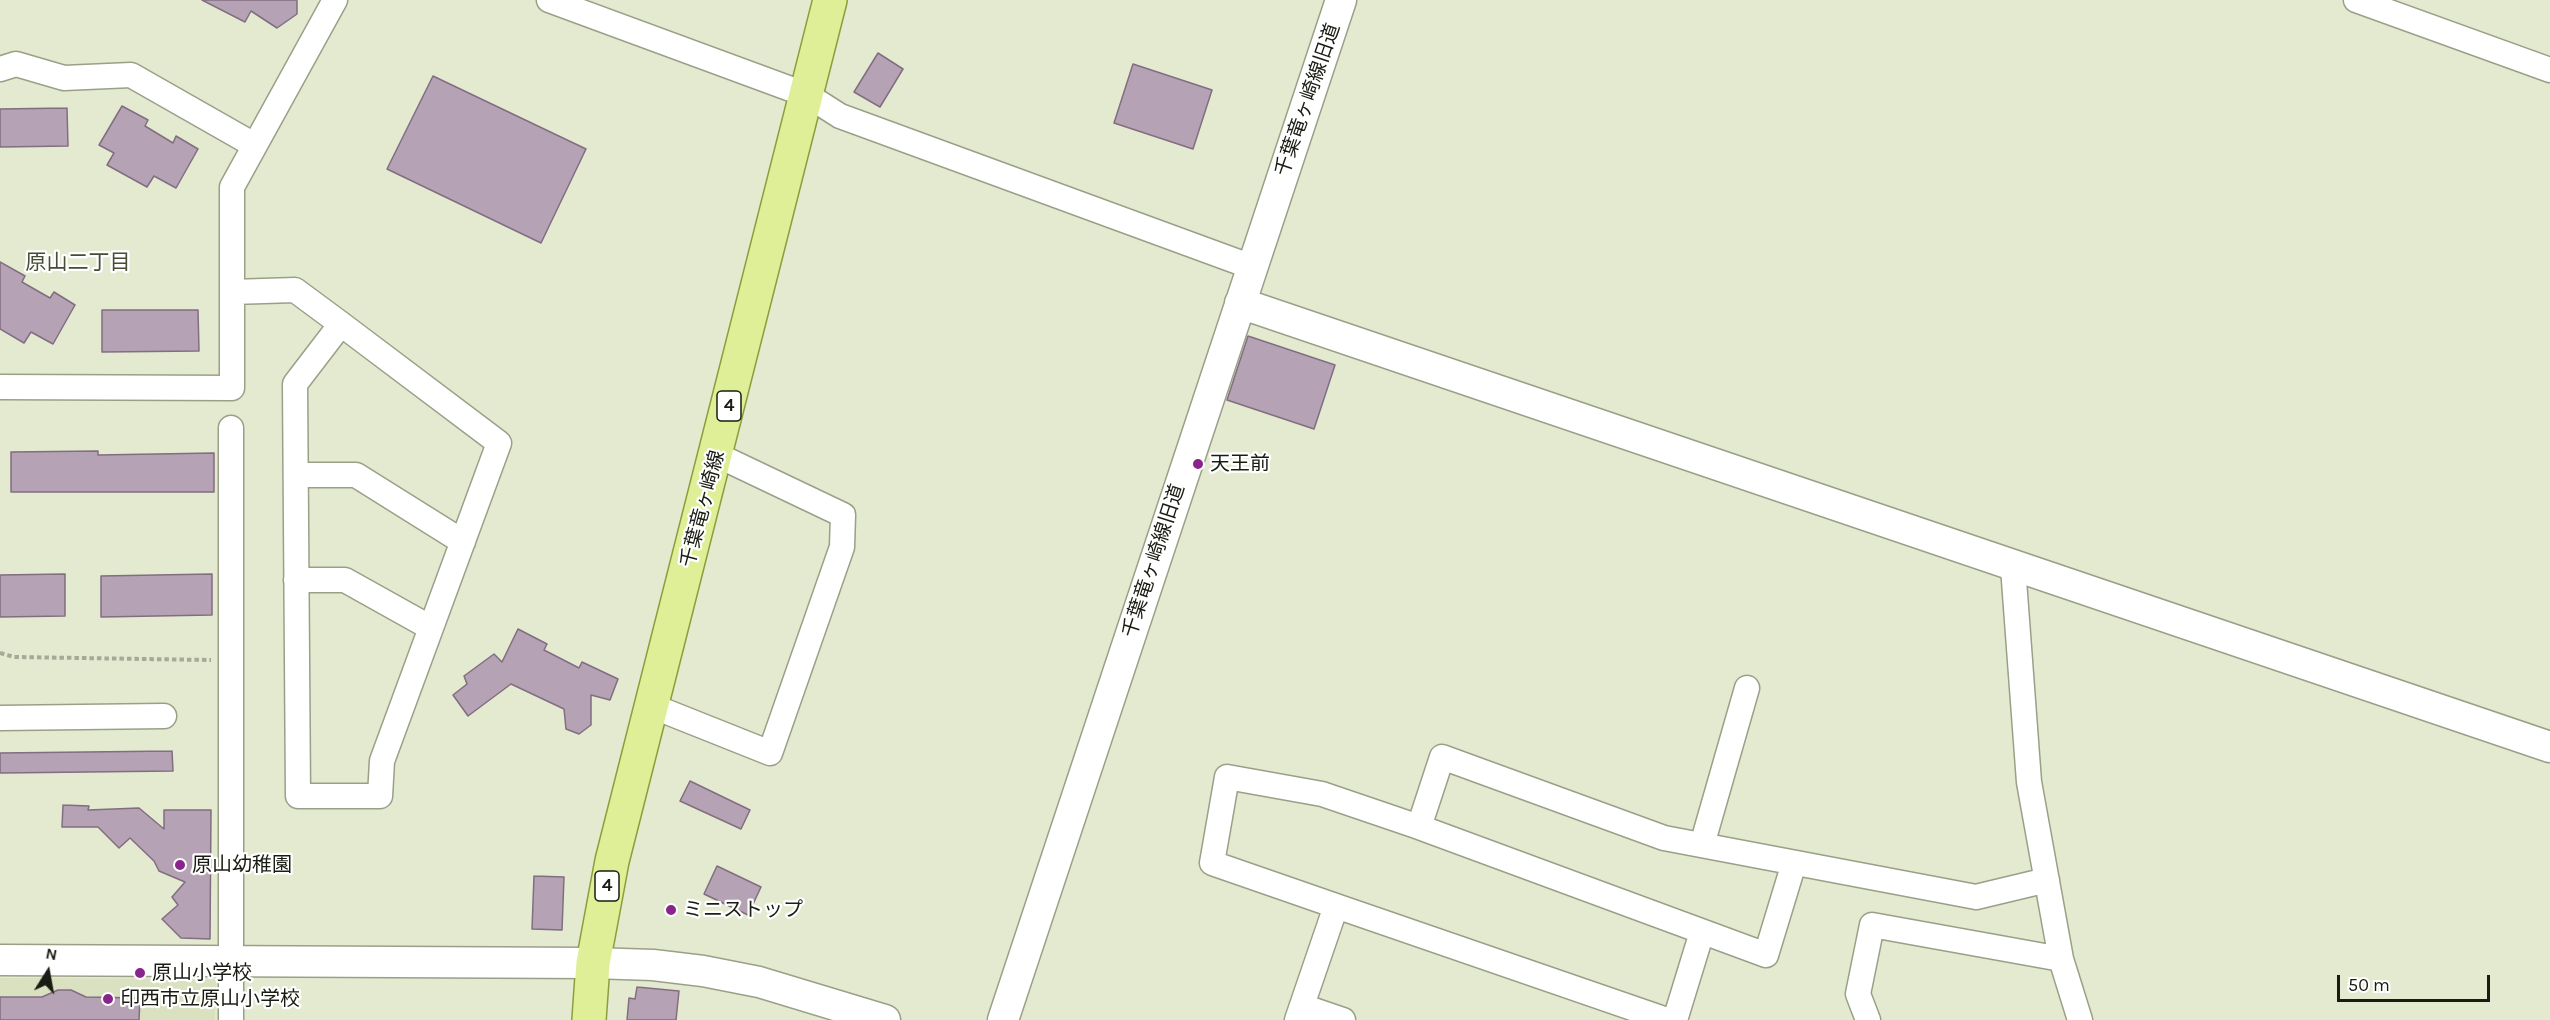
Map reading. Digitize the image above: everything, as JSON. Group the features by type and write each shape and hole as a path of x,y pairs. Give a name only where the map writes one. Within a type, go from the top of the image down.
{"main road":[{"name":"千葉竜ヶ崎線","path":"589,1020 593,963 612,861 717,455 830,0"}],"street":[{"path":"0,387 232,388 232,187 335,0"},
{"path":"549,0 807,95 840,116 1252,267"},
{"name":"千葉竜ヶ崎線旧道","path":"1003,1020 1341,0"},
{"path":"2356,0 2550,70"},
{"path":"0,69 16,64 64,78 131,75 254,145"},
{"path":"232,292 295,290 341,324 499,443 382,761 380,796 298,796 296,384 341,324"},
{"path":"1240,303 2013,567 2550,747"},
{"path":"231,428 231,1020"},
{"path":"652,706 770,753 842,547 843,515 717,455"},
{"path":"296,475 356,476 462,542"},
{"path":"2013,567 2029,782 2061,959 2080,1020"},
{"path":"296,580 345,580 431,628"},
{"path":"1702,846 1747,688"},
{"path":"0,718 164,716"},
{"path":"1419,827 1442,757 1664,838 1702,846 1976,897 2047,880"},
{"path":"1667,1020 1212,862 1227,777 1322,794 1419,827 1766,955 1794,862"},
{"path":"1336,906 1299,1013 1343,1020"},
{"path":"1868,1020 1858,994 1872,926 2061,959"},
{"path":"1675,1020 1702,932"},
{"path":"0,960 593,963 703,970 759,982 885,1020"}],"path":[{"path":"0,652 14,657 232,660"}],"shaded area":[{"name":"印西市立原山小学校","path":"0,978 216,979 215,1020 0,1020"}],"building":[{"path":"202,0 297,0 297,14 277,28 251,11 245,22"},
{"path":"878,53 903,69 880,107 854,92"},
{"path":"1133,64 1212,90 1193,149 1114,123"},
{"path":"433,76 586,149 541,243 387,169"},
{"path":"122,106 148,120 145,126 173,143 176,136 198,149 176,188 154,176 147,187 107,165 114,153 99,145"},
{"path":"67,108 68,146 0,147 0,109"},
{"path":"0,262 25,276 22,282 50,298 54,292 75,305 53,344 31,332 24,343 0,329"},
{"path":"102,310 198,310 199,351 102,352"},
{"path":"1248,336 1335,365 1314,429 1227,400"},
{"path":"98,451 98,455 214,453 214,492 11,492 11,452"},
{"path":"65,574 65,616 0,617 0,575"},
{"path":"212,574 212,615 101,617 101,576"},
{"path":"518,629 547,644 544,650 579,668 582,662 618,679 610,700 591,695 591,725 579,734 566,729 564,709 511,684 468,716 453,695 467,684 464,676 494,654 502,662"},
{"path":"172,751 173,771 0,773 0,753"},
{"path":"690,781 750,810 741,829 680,801"},
{"path":"63,805 89,806 88,810 139,808 164,829 164,810 211,810 210,939 181,938 162,919 178,905 172,897 185,882 159,871 154,861 130,838 119,848 98,827 62,827"},
{"path":"717,866 761,887 748,915 704,894"},
{"path":"534,876 564,877 562,930 532,929"},
{"path":"637,987 679,991 676,1020 627,1020 629,998 635,999"},
{"path":"58,990 71,990 86,997 140,998 139,1020 0,1020 0,997 42,997"}],"place":[{"name":"天王前","path":"1198,464"},
{"name":"原山幼稚園","path":"180,865"},
{"name":"ミニストップ","path":"671,910"},
{"name":"原山小学校","path":"140,973"},
{"name":"印西市立原山小学校","path":"108,999"}],"district":[{"name":"原山二丁目","path":"78,263"}]}
